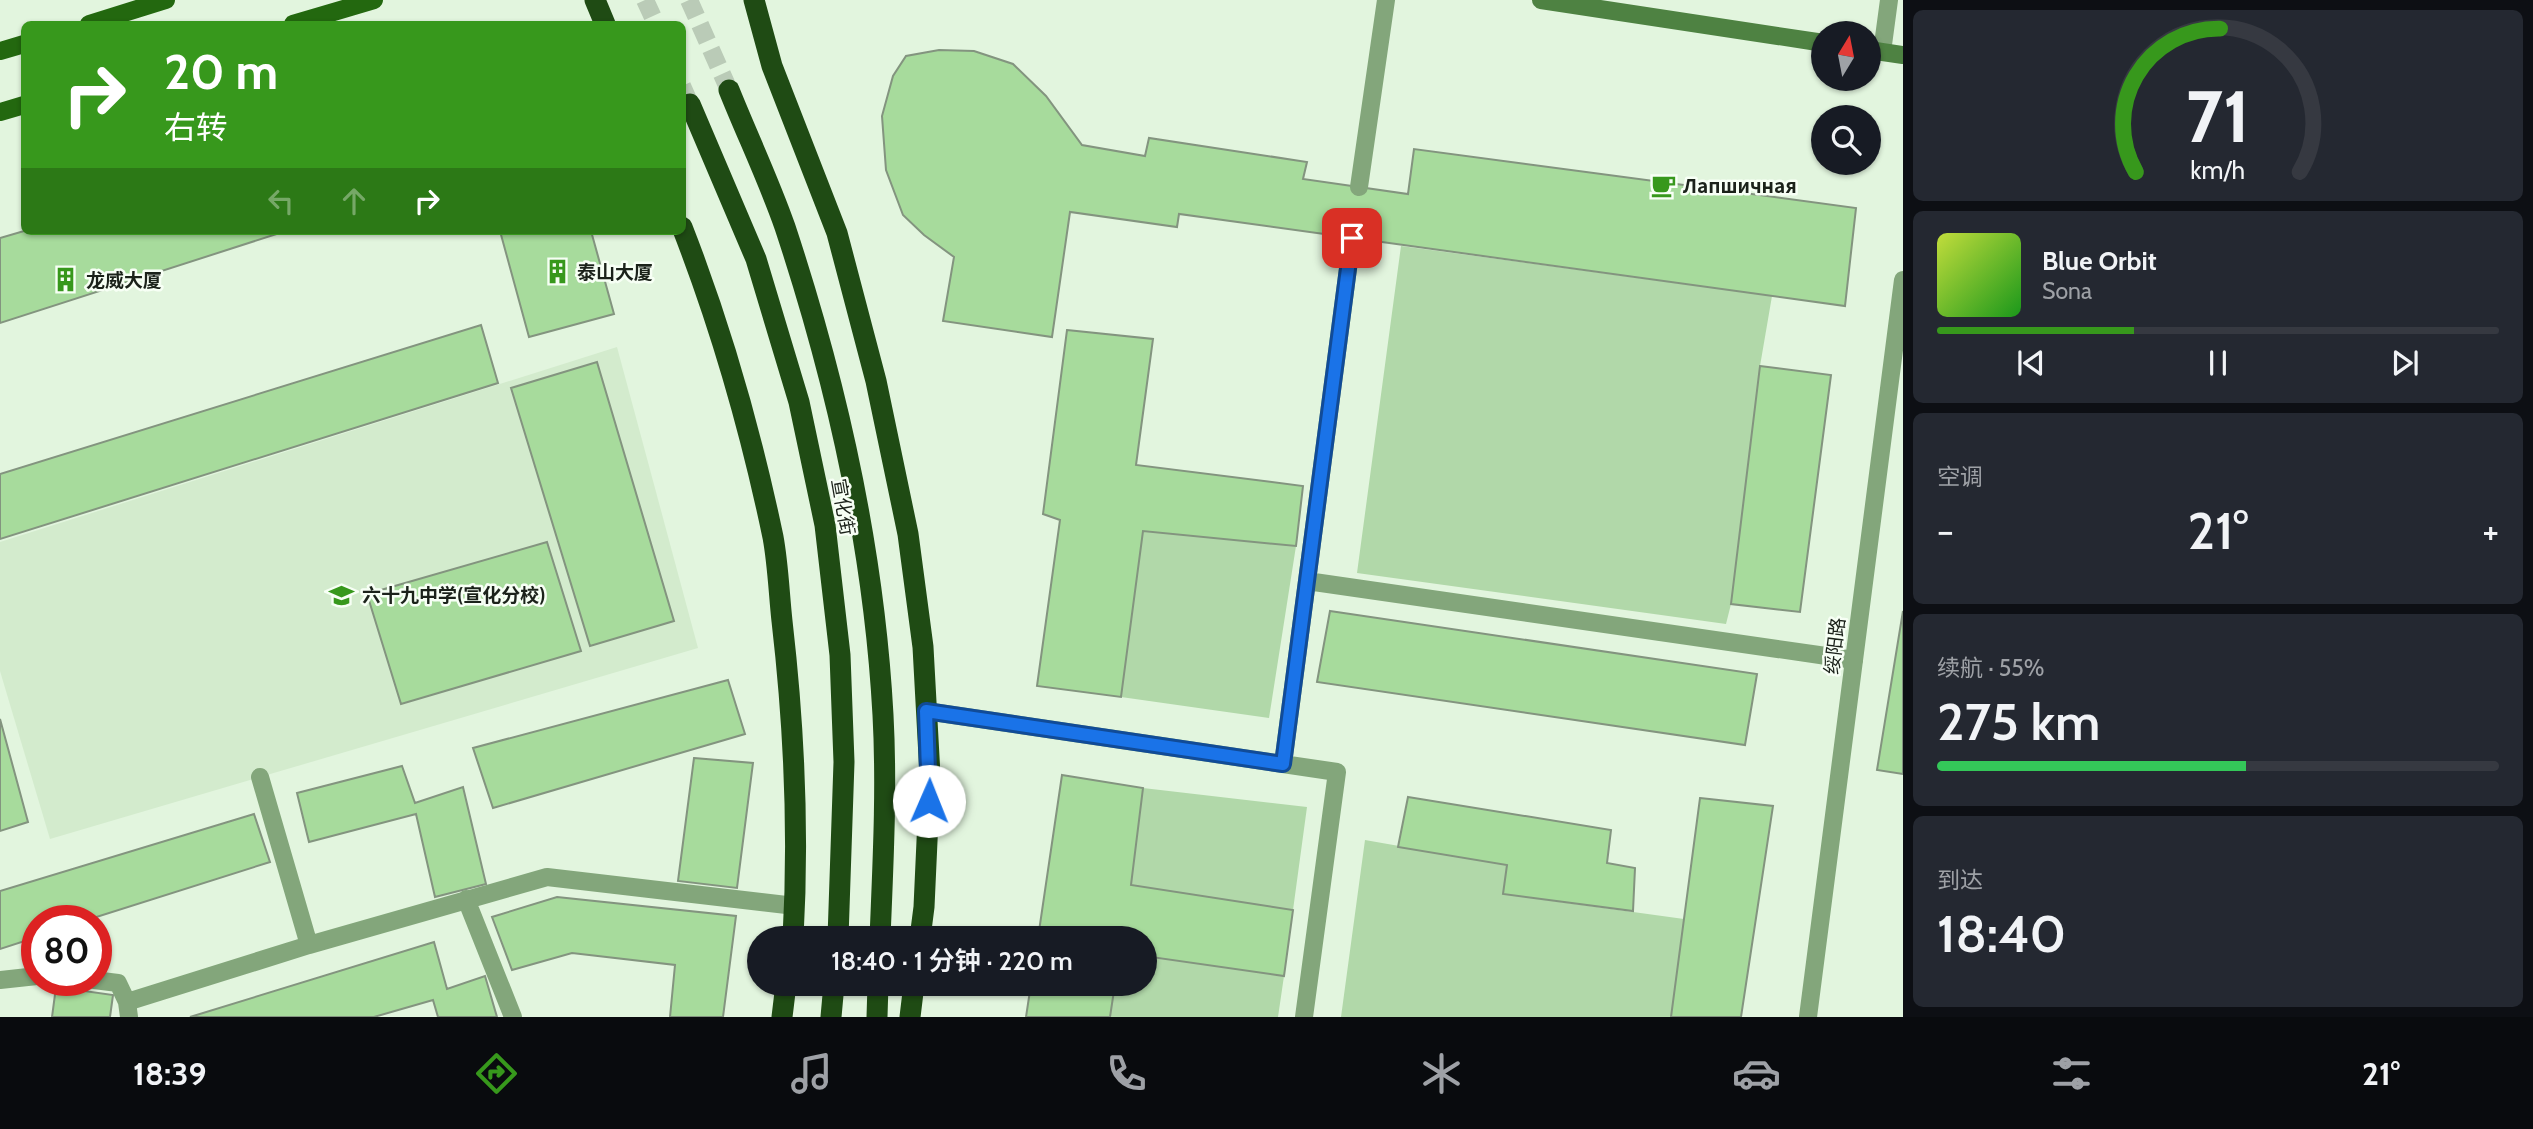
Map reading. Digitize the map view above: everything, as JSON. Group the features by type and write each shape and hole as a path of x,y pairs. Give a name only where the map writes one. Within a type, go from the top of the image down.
{"highway":[{"path":"595,0 604,21"},
{"path":"754,0 772,66 837,233 876,380 908,534 923,647 930,775 922,926"},
{"path":"729,90 788,237 816,329 858,508 883,716 881,926"},
{"name":"宣化街","path":"690,104 756,259 799,402 825,525 840,655 844,749 838,926"},
{"path":"685,235 703,280 745,419 773,539 787,664 794,789 793,926"},
{"path":"782,1017 786,996"},
{"path":"788,996 789,1017"},
{"path":"831,1017 833,996"},
{"path":"877,1017 878,996"},
{"path":"911,1017 914,996"}],"main road":[{"path":"99,21 166,0"},
{"path":"303,21 374,0"},
{"path":"1541,0 1811,41"},
{"path":"0,51 21,45"},
{"path":"1881,52 1903,55"},
{"path":"0,112 21,106"}],"street":[{"path":"1359,187 1386,0"},
{"path":"1881,31 1889,0"},
{"path":"1283,764 1352,238"},
{"name":"绥阳路","path":"1808,1017 1903,280"},
{"path":"1307,581 1854,660"},
{"path":"926,711 1337,772 1304,1017"},
{"path":"260,777 309,945"},
{"path":"112,982 118,983 128,1009 309,945 547,877 795,906"},
{"path":"466,899 513,1017"},
{"path":"0,980 21,978"}],"shaded area":[{"path":"1401,246 1772,296 1760,366 1731,604 1726,624 1357,573"},
{"name":"六十九中学(宣化分校)","path":"617,347 698,648 50,839 0,671 0,542"},
{"path":"1143,531 1296,546 1269,718 1121,697"},
{"path":"1143,788 1307,807 1293,910 1131,885"},
{"path":"1365,840 1507,865 1503,894 1684,919 1671,1017 1341,1017"},
{"path":"1157,958 1284,976 1278,1017 1110,1017 1113,996 1157,996"}],"building":[{"path":"939,50 974,51 1013,64 1046,96 1082,145 1145,156 1149,138 1307,162 1303,179 1408,194 1414,149 1856,208 1845,306 1179,214 1177,227 1070,212 1052,337 943,321 954,257 903,215 886,170 882,116 893,76 906,56"},
{"name":"龙威大厦","path":"21,232 21,235 274,235 0,323 0,238"},
{"name":"泰山大厦","path":"501,235 592,235 614,314 529,337"},
{"path":"481,325 498,383 0,539 0,474"},
{"path":"1067,330 1153,339 1136,465 1303,486 1296,546 1143,531 1121,697 1037,686 1060,520 1043,514"},
{"path":"597,362 674,621 590,646 511,388"},
{"path":"1760,366 1831,375 1800,612 1731,604"},
{"path":"547,542 581,651 401,704 367,594"},
{"path":"1330,611 1757,674 1745,745 1317,682"},
{"path":"1903,611 1903,774 1877,770"},
{"path":"728,680 745,734 493,808 473,748"},
{"path":"0,719 28,822 0,831"},
{"path":"694,758 753,763 737,888 678,881"},
{"path":"402,766 415,803 463,787 486,884 435,897 416,814 309,842 297,793"},
{"path":"1062,775 1143,788 1131,885 1293,910 1284,976 1157,958 1157,926 1040,926"},
{"path":"1408,797 1611,830 1607,863 1635,868 1633,911 1503,894 1507,865 1398,847"},
{"path":"1700,798 1773,806 1741,1017 1671,1017"},
{"path":"254,814 270,862 112,912 112,905 21,905 21,942 0,949 0,891"},
{"path":"557,897 736,916 723,1017 670,1017 675,965 572,953 512,970 492,917"},
{"path":"434,942 447,989 485,976 497,1017 438,1017 433,1000 374,1017 190,1017"},
{"path":"113,995 110,1017 52,1017 55,996"},
{"path":"1029,996 1113,996 1110,1017 1026,1017"}],"tunnel":[{"path":"645,0 655,21"},
{"path":"689,0 729,90"},
{"path":"686,95 690,104"}],"place":[{"name":"Лапшичная","path":"1663,186"},
{"name":"泰山大厦","path":"557,272"},
{"name":"龙威大厦","path":"66,280"},
{"name":"六十九中学(宣化分校)","path":"342,595"}],"route":[{"path":"929,801 926,711 1283,764 1352,238"}]}
